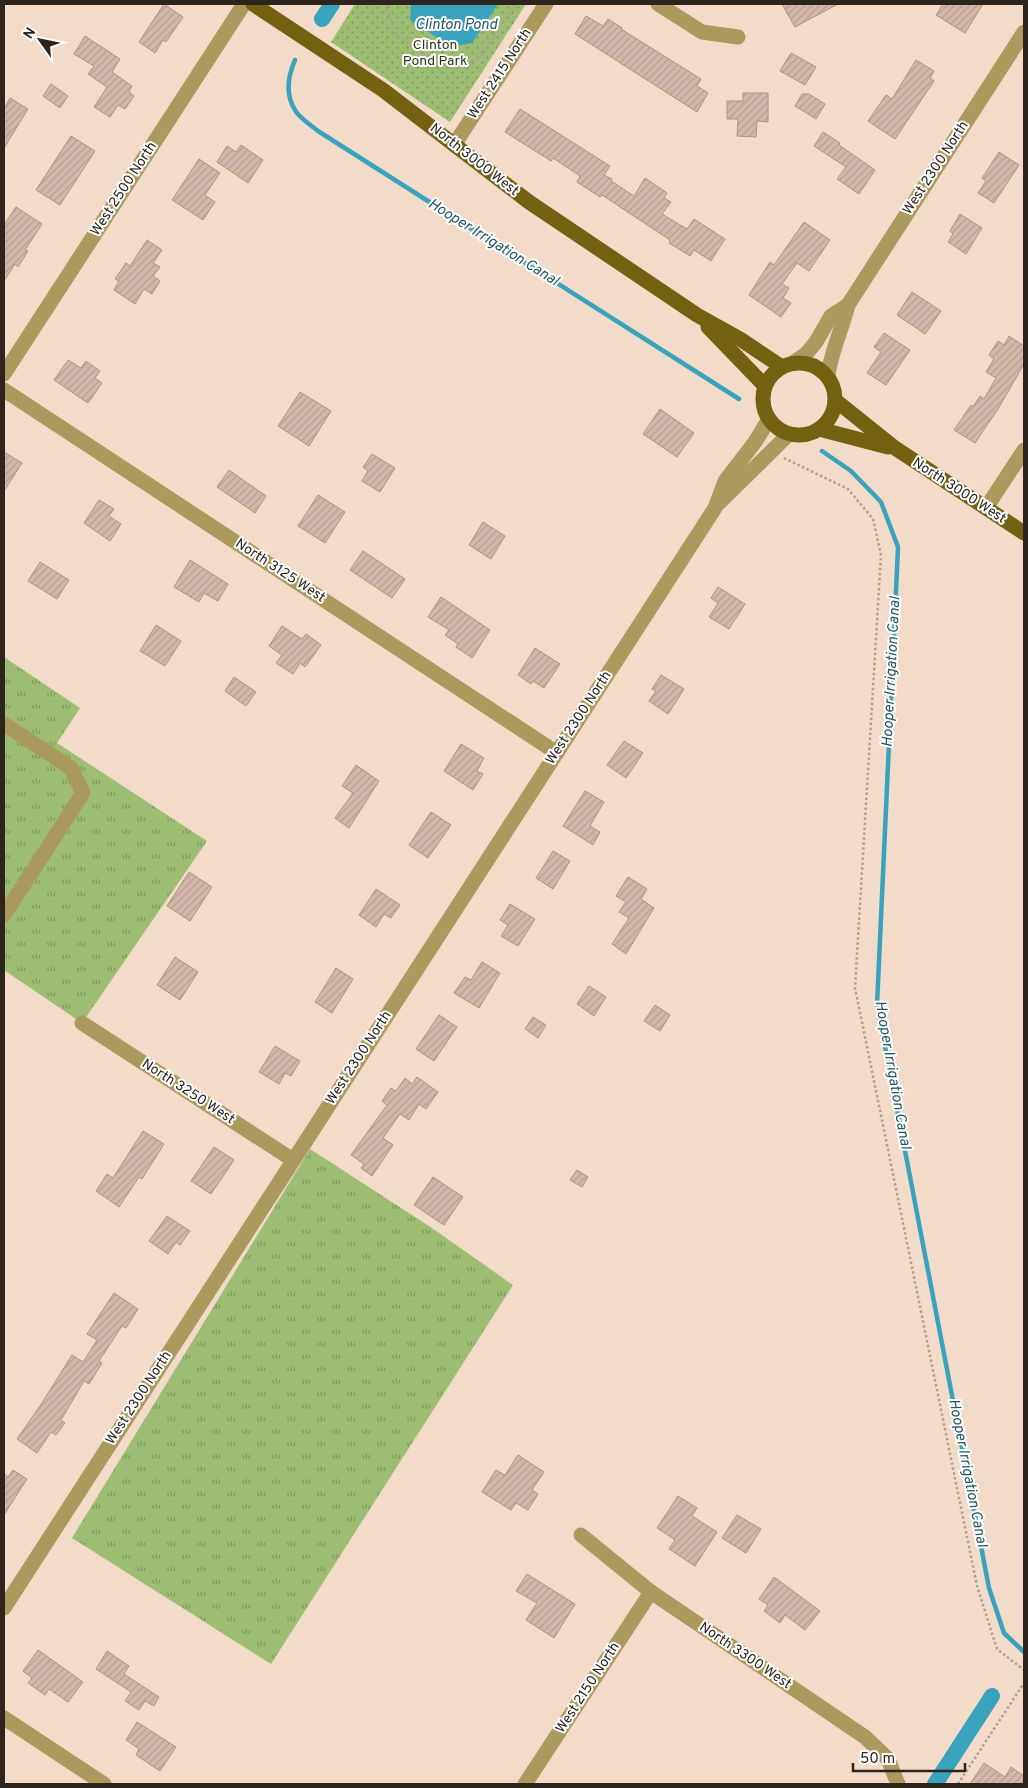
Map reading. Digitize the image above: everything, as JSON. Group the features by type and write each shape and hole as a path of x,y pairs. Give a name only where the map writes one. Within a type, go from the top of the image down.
{"main road":[{"name":"North 3000 West","path":"253,4 383,90 529,202 697,314 788,365"},
{"name":"North 3000 West","path":"697,314 765,386"},
{"path":"804,363 815,366 828,376 834,387 835,400 833,412 827,422 819,429 805,434 790,434 776,427 764,408 763,397 769,378 788,365 804,363"},
{"name":"North 3000 West","path":"835,400 895,448 1024,533"},
{"name":"North 3000 West","path":"819,429 895,448"}],"street":[{"name":"West 2500 North","path":"4,374 244,4"},
{"name":"West 2415 North","path":"454,145 546,4"},
{"path":"658,4 702,32 738,37"},
{"name":"West 2300 North","path":"828,376 833,349 848,305 1024,32"},
{"name":"West 2300 North","path":"788,365 806,354 832,316 848,305"},
{"name":"North 3125 West","path":"4,390 557,753"},
{"name":"West 2300 North","path":"4,1608 715,508 725,481 755,442 769,418"},
{"name":"West 2300 North","path":"715,508 790,434"},
{"path":"986,508 1024,450"},
{"path":"4,724 71,768 83,793 4,915"},
{"name":"North 3250 West","path":"82,1023 293,1160"},
{"name":"North 3300 West","path":"581,1534 651,1592 865,1738 888,1759 898,1784"},
{"name":"West 2150 North","path":"525,1784 651,1592"},
{"path":"4,1718 104,1784"}],"path":[{"path":"388,4 387,9 397,36 438,63 454,68 467,66 482,55 514,4"},
{"path":"784,457 848,489 873,519 880,555 855,988 978,1586 997,1649 1024,1670"},
{"path":"958,1784 1024,1683"}],"green space":[{"name":"Clinton Pond Park","path":"355,4 526,4 450,122 331,42"},
{"path":"4,657 80,708 57,743 207,841 82,1023 4,970"},
{"path":"310,1149 432,1228 513,1285 271,1664 72,1538"}],"water":[{"name":"Clinton Pond","path":"411,4 498,4 472,43 451,47 410,20"}],"building":[{"path":"164,4 183,17 166,42 163,40 155,53 139,42"},
{"path":"782,4 838,4 795,27"},
{"path":"943,4 983,4 965,33 936,15"},
{"path":"586,16 603,26 608,19 701,79 697,86 708,93 697,112 575,34"},
{"path":"85,36 120,59 112,72 132,86 129,92 134,96 125,109 118,105 110,117 94,107 107,87 88,74 94,66 74,54"},
{"path":"791,53 816,67 805,85 780,71"},
{"path":"916,60 934,71 930,78 934,81 895,139 868,121 886,95 892,99"},
{"path":"51,84 68,96 60,108 43,96"},
{"path":"743,93 768,93 768,122 757,121 756,137 737,136 738,119 727,119 727,101 743,101"},
{"path":"802,94 809,94 825,104 816,119 795,106"},
{"path":"10,98 28,109 4,148 4,109"},
{"path":"520,109 610,166 604,175 634,196 645,178 667,193 664,198 671,202 662,214 687,229 694,219 725,239 711,261 694,250 690,256 669,243 670,240 602,195 600,197 577,182 580,176 553,158 551,161 505,132"},
{"path":"823,132 875,170 859,194 837,179 846,167 814,146"},
{"path":"71,136 95,151 60,205 36,190"},
{"path":"241,145 263,160 248,183 217,162 227,146 236,152"},
{"path":"999,152 1019,165 994,203 978,193 986,181 982,178"},
{"path":"199,159 220,173 205,195 215,202 203,220 172,200"},
{"path":"16,207 42,224 25,250 28,251 18,267 15,264 4,281 4,225"},
{"path":"960,214 982,228 966,254 948,242 953,234 950,231"},
{"path":"804,222 830,240 809,271 797,263 782,284 789,288 783,298 791,303 781,317 749,295 770,262 774,265"},
{"path":"147,240 162,250 153,263 160,267 153,276 160,281 152,294 144,289 135,304 114,290 119,281 115,279 126,263 130,266"},
{"path":"912,292 941,311 925,334 897,315"},
{"path":"884,333 910,350 886,385 867,373 881,352 874,347"},
{"path":"1009,336 1024,346 1024,364 998,409 975,443 954,430 971,405 973,407 980,396 984,399 996,378 986,372 994,359 989,355 998,341 1004,345"},
{"path":"68,360 81,368 86,361 100,371 95,378 102,383 88,403 54,380"},
{"path":"300,392 331,411 309,446 278,426"},
{"path":"660,409 694,433 677,457 643,434"},
{"path":"4,452 22,463 4,491"},
{"path":"372,454 395,468 380,492 362,481 368,471 363,467"},
{"path":"229,470 266,496 255,513 217,487"},
{"path":"318,495 345,512 325,543 298,526"},
{"path":"99,500 114,509 109,516 121,524 110,541 84,523"},
{"path":"483,522 505,536 491,559 469,545"},
{"path":"363,551 405,579 392,598 350,570"},
{"path":"190,560 228,584 218,601 204,593 199,602 174,587"},
{"path":"40,562 69,580 57,599 28,581"},
{"path":"718,587 745,604 729,629 709,617 718,603 711,598"},
{"path":"441,597 490,630 472,658 456,647 458,644 445,635 449,630 428,617"},
{"path":"156,625 181,641 165,666 140,651"},
{"path":"282,626 302,639 306,634 321,645 305,667 300,663 293,674 276,663 282,655 269,646"},
{"path":"535,648 560,664 544,688 533,681 531,684 518,675"},
{"path":"661,675 684,689 668,714 649,701 656,691 652,689"},
{"path":"234,677 256,692 246,706 225,691"},
{"path":"624,741 643,753 626,778 607,765"},
{"path":"461,744 484,758 477,771 483,774 473,790 444,771"},
{"path":"356,765 379,781 349,828 335,818 353,793 342,786"},
{"path":"585,791 604,802 590,826 600,832 593,845 563,826"},
{"path":"431,812 451,825 428,858 409,845"},
{"path":"553,851 570,861 553,889 536,878"},
{"path":"189,872 212,887 190,921 167,906"},
{"path":"628,877 647,889 641,899 654,908 626,954 612,944 629,918 619,912 626,902 616,896"},
{"path":"376,889 400,905 391,918 384,914 376,927 359,915"},
{"path":"510,904 535,919 518,946 501,936 508,925 500,920"},
{"path":"175,957 198,972 180,1000 157,985"},
{"path":"482,962 500,973 479,1008 454,993 465,977 471,980"},
{"path":"336,968 353,979 332,1013 315,1002"},
{"path":"589,986 606,997 594,1016 577,1004"},
{"path":"655,1005 670,1015 660,1031 644,1021"},
{"path":"439,1015 457,1027 434,1061 416,1049"},
{"path":"533,1017 546,1025 538,1038 525,1029"},
{"path":"275,1046 300,1061 291,1076 285,1073 279,1084 259,1072"},
{"path":"417,1077 438,1092 426,1109 419,1104 409,1120 400,1114 383,1138 393,1145 372,1176 361,1168 364,1164 351,1155 387,1105 382,1101 391,1088 396,1091 405,1078 412,1084"},
{"path":"143,1131 164,1144 142,1179 139,1177 119,1207 96,1191 107,1174 113,1178"},
{"path":"214,1147 234,1160 211,1194 191,1181"},
{"path":"577,1170 588,1177 582,1187 570,1180"},
{"path":"433,1177 463,1197 444,1225 414,1205"},
{"path":"167,1216 190,1231 180,1245 176,1242 168,1254 149,1241"},
{"path":"114,1293 138,1309 126,1328 122,1326 99,1361 102,1363 89,1384 84,1381 61,1420 65,1423 56,1435 51,1432 37,1453 17,1439 72,1355 83,1362 97,1340 87,1334"},
{"path":"518,1455 544,1472 532,1490 538,1494 528,1510 516,1503 511,1510 482,1492 496,1470 505,1475"},
{"path":"13,1470 27,1479 4,1515 4,1474 8,1477"},
{"path":"678,1496 697,1508 692,1516 717,1532 695,1566 669,1549 675,1540 657,1528"},
{"path":"737,1515 761,1529 746,1553 722,1538"},
{"path":"527,1574 575,1604 554,1638 526,1620 537,1603 516,1591"},
{"path":"774,1577 820,1611 805,1630 785,1615 780,1623 764,1611 768,1605 759,1599"},
{"path":"38,1650 83,1682 68,1702 49,1689 45,1695 28,1683 32,1678 23,1671"},
{"path":"107,1651 129,1666 124,1674 159,1697 154,1706 145,1701 139,1710 125,1701 131,1692 96,1669"},
{"path":"137,1722 176,1747 160,1771 136,1755 139,1749 126,1740"},
{"path":"984,1763 1005,1777 1011,1767 1024,1776 1024,1784 970,1784"}],"waterway":[{"name":"Hooper Irrigation Canal","path":"322,19 332,4"},
{"name":"Hooper Irrigation Canal","path":"295,60 289,79 289,91 292,104 302,119 739,399"},
{"name":"Hooper Irrigation Canal","path":"822,451 851,471 881,502 898,547 877,1005 989,1588 1004,1633 1024,1652"},
{"path":"935,1784 992,1696"}]}
